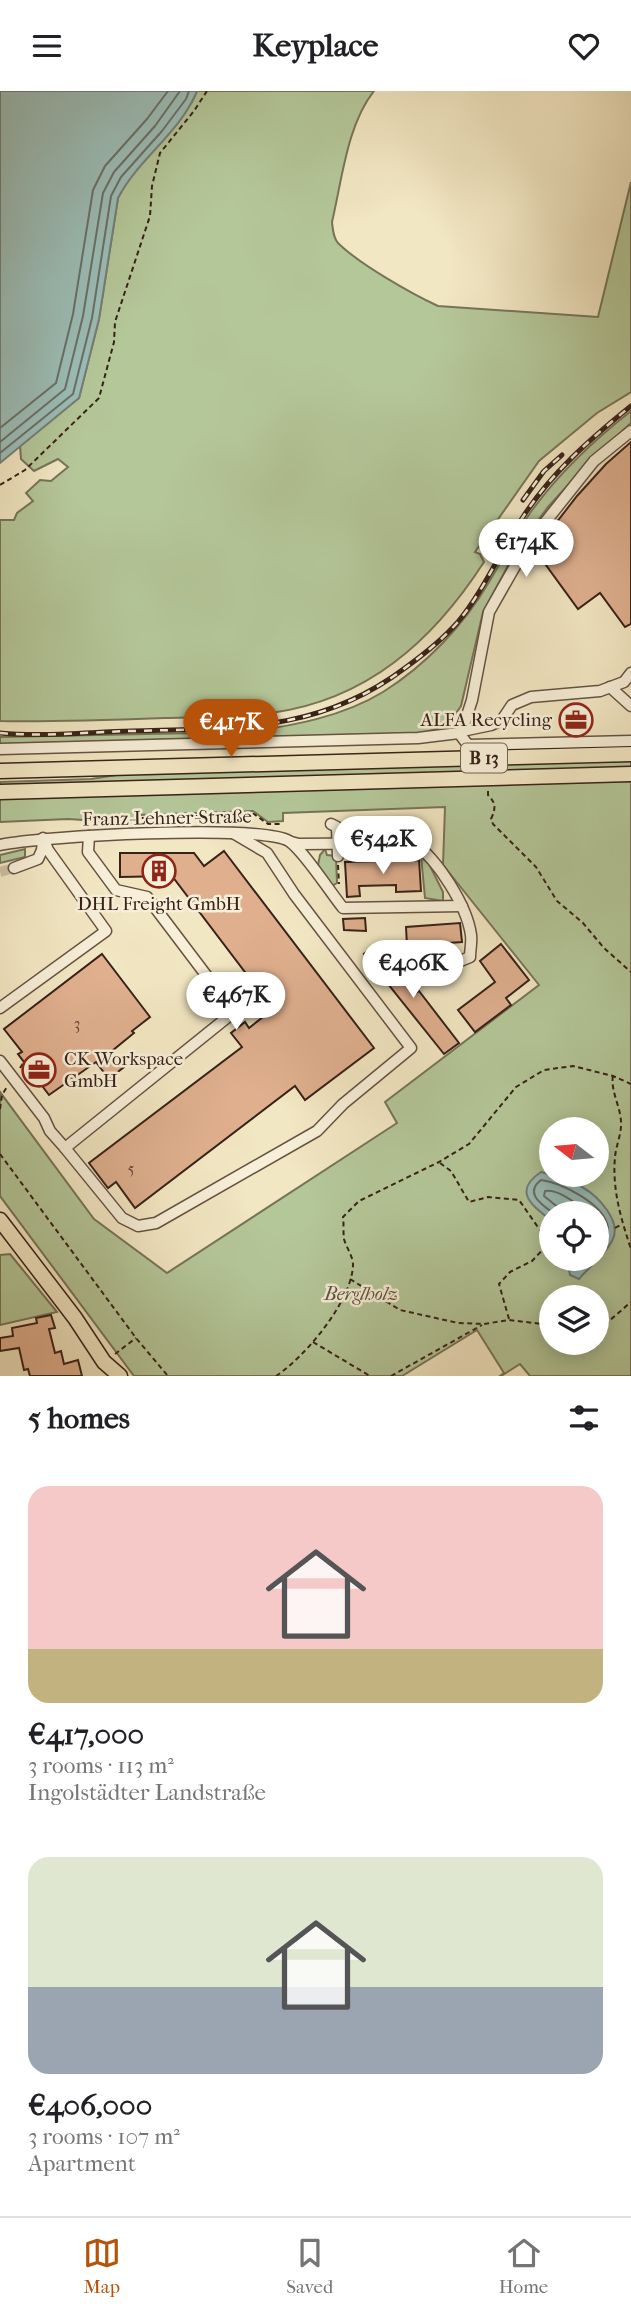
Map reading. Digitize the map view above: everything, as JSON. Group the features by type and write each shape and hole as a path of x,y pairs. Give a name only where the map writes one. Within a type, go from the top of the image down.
{"main road":[{"name":"B 13","path":"0,771 631,754"},
{"name":"B 13","path":"0,792 631,774"},
{"path":"0,1220 75,1318 113,1355 121,1376"}],"street":[{"path":"460,732 472,701 489,612 495,601 527,545 594,461 631,432"},
{"path":"0,749 418,738 491,725 502,720 512,705 531,697 580,694 610,687 624,682 631,673"},
{"path":"610,687 631,706"},
{"path":"460,732 468,745 631,741"},
{"path":"331,824 337,827 338,856"},
{"path":"0,1061 44,1118 50,1131 122,1218 138,1226 156,1223 317,1131 343,1104 411,1048 294,894 267,853 233,833"},
{"name":"Franz-Lehner-Straße","path":"0,845 43,838 233,833 272,835 299,844 414,843 427,852 462,906"},
{"path":"65,1148 234,1012 147,897 116,890 88,852 89,836"},
{"path":"14,868 38,859 43,838"},
{"path":"0,1008 106,931 48,850 43,838"},
{"path":"288,841 301,853 343,908 462,906 471,936 470,957 421,977"}],"path":[{"path":"0,485 25,470 99,398 114,342 115,322 150,216 152,186 160,153 207,91"},
{"path":"487,778 488,795 494,801 495,809 491,819 493,824 536,867 557,901 583,923 604,948 631,972"},
{"path":"121,835 139,818 254,814 268,824 283,824"},
{"path":"338,856 341,906"},
{"path":"339,871 344,871"},
{"path":"276,1376 312,1342 337,1311 354,1262 344,1241 343,1217 359,1201 439,1162 469,1144 516,1087 544,1070 573,1066 613,1076 631,1084"},
{"path":"613,1076 612,1082 622,1123 615,1157 614,1186 631,1249"},
{"path":"0,1109 2,1095 12,1077"},
{"path":"0,1154 136,1338 168,1376"},
{"path":"439,1162 451,1171 469,1202 488,1197 519,1200 539,1227"},
{"path":"615,1228 623,1224"},
{"path":"509,1320 499,1284 510,1272 532,1261 539,1254"},
{"path":"350,1279 400,1310 458,1323 484,1324 509,1320 539,1324"},
{"path":"609,1321 631,1302"},
{"path":"391,1376 484,1324"},
{"path":"115,1354 136,1338"},
{"path":"312,1342 370,1376"}],"green space":[{"path":"197,91 374,91 351,136 332,222 334,236 347,251 372,269 438,306 598,317 631,182 631,392 597,413 539,461 475,552 480,554 484,562 464,591 420,641 367,680 338,695 306,706 271,713 0,721 0,520 14,520 17,513 33,501 26,493 40,480 51,481 68,467 58,459 34,471 21,459 20,446 79,398 99,319 118,198 127,181 192,102"},
{"path":"631,411 631,423 589,462 548,507 518,547 483,612 461,706 448,722 438,728 419,733 0,744 0,737 246,732 316,719 367,701 399,681 429,657 456,629 479,598 521,527 544,495 579,457"},
{"path":"631,760 631,768 0,786 0,782 91,779 123,774"},
{"name":"Berglholz","path":"631,781 631,1376 530,1376 520,1364 500,1376 504,1373 477,1330 402,1376 134,1376 0,1196 0,1092 94,1219 167,1273 397,1123 385,1102 539,985 443,865 445,807 283,813 283,821 268,822 253,811 138,815 130,823 68,819 0,822 0,798"},
{"path":"25,849 25,857 0,863 0,855"},
{"path":"325,849 327,855 336,856 337,883 332,886 318,865 320,855"},
{"path":"421,856 425,856 443,892 443,901 425,898"},
{"path":"10,1254 57,1312 0,1325 0,1255"}],"water":[{"path":"0,91 197,91 180,120 136,171 118,198 99,319 79,398 0,463"},
{"path":"539,1174 539,1187 582,1187 599,1201 539,1201 539,1211 526,1192 532,1179"},
{"path":"609,1213 615,1234 609,1246"},
{"path":"569,1271 587,1271 579,1279 570,1275"}],"building":[{"path":"631,442 631,624 625,627 600,593 578,609 535,550 577,496 606,464"},
{"path":"572,717 581,717 581,734 572,735"},
{"path":"224,851 374,1048 305,1100 295,1086 135,1208 116,1182 108,1188 89,1163 242,1047 231,1033 245,1022 249,1028 273,1009 172,876 120,877 120,853 194,853 204,866"},
{"path":"419,860 421,891 396,892 396,885 359,886 360,896 347,897 345,862"},
{"path":"365,918 366,931 344,930 343,919"},
{"path":"460,923 462,942 407,946 406,927"},
{"path":"377,944 416,993 419,991 459,1043 444,1054 364,954"},
{"path":"501,944 529,980 506,998 511,1005 475,1032 458,1010 495,982 480,961"},
{"path":"102,954 150,1017 112,1051 124,1067 109,1079 96,1062 49,1095 18,1054 22,1052 4,1029"},
{"path":"51,1315 55,1328 49,1329 55,1353 61,1351 64,1364 78,1360 82,1376 30,1376 28,1369 24,1370 19,1348 0,1351 0,1338 13,1336 12,1328 37,1323 36,1318"}],"tunnel":[{"path":"0,872 14,868"}],"railway":[{"path":"0,733 49,734 241,727 308,716 340,705 373,689 425,653 457,623 483,586 532,503 586,444 631,406"},
{"path":"523,500 544,471 562,455"}],"place":[{"name":"ALFA Recycling","path":"576,720"},
{"name":"DHL Freight GmbH","path":"159,871"},
{"name":"CK Workspace GmbH","path":"39,1070"}]}
